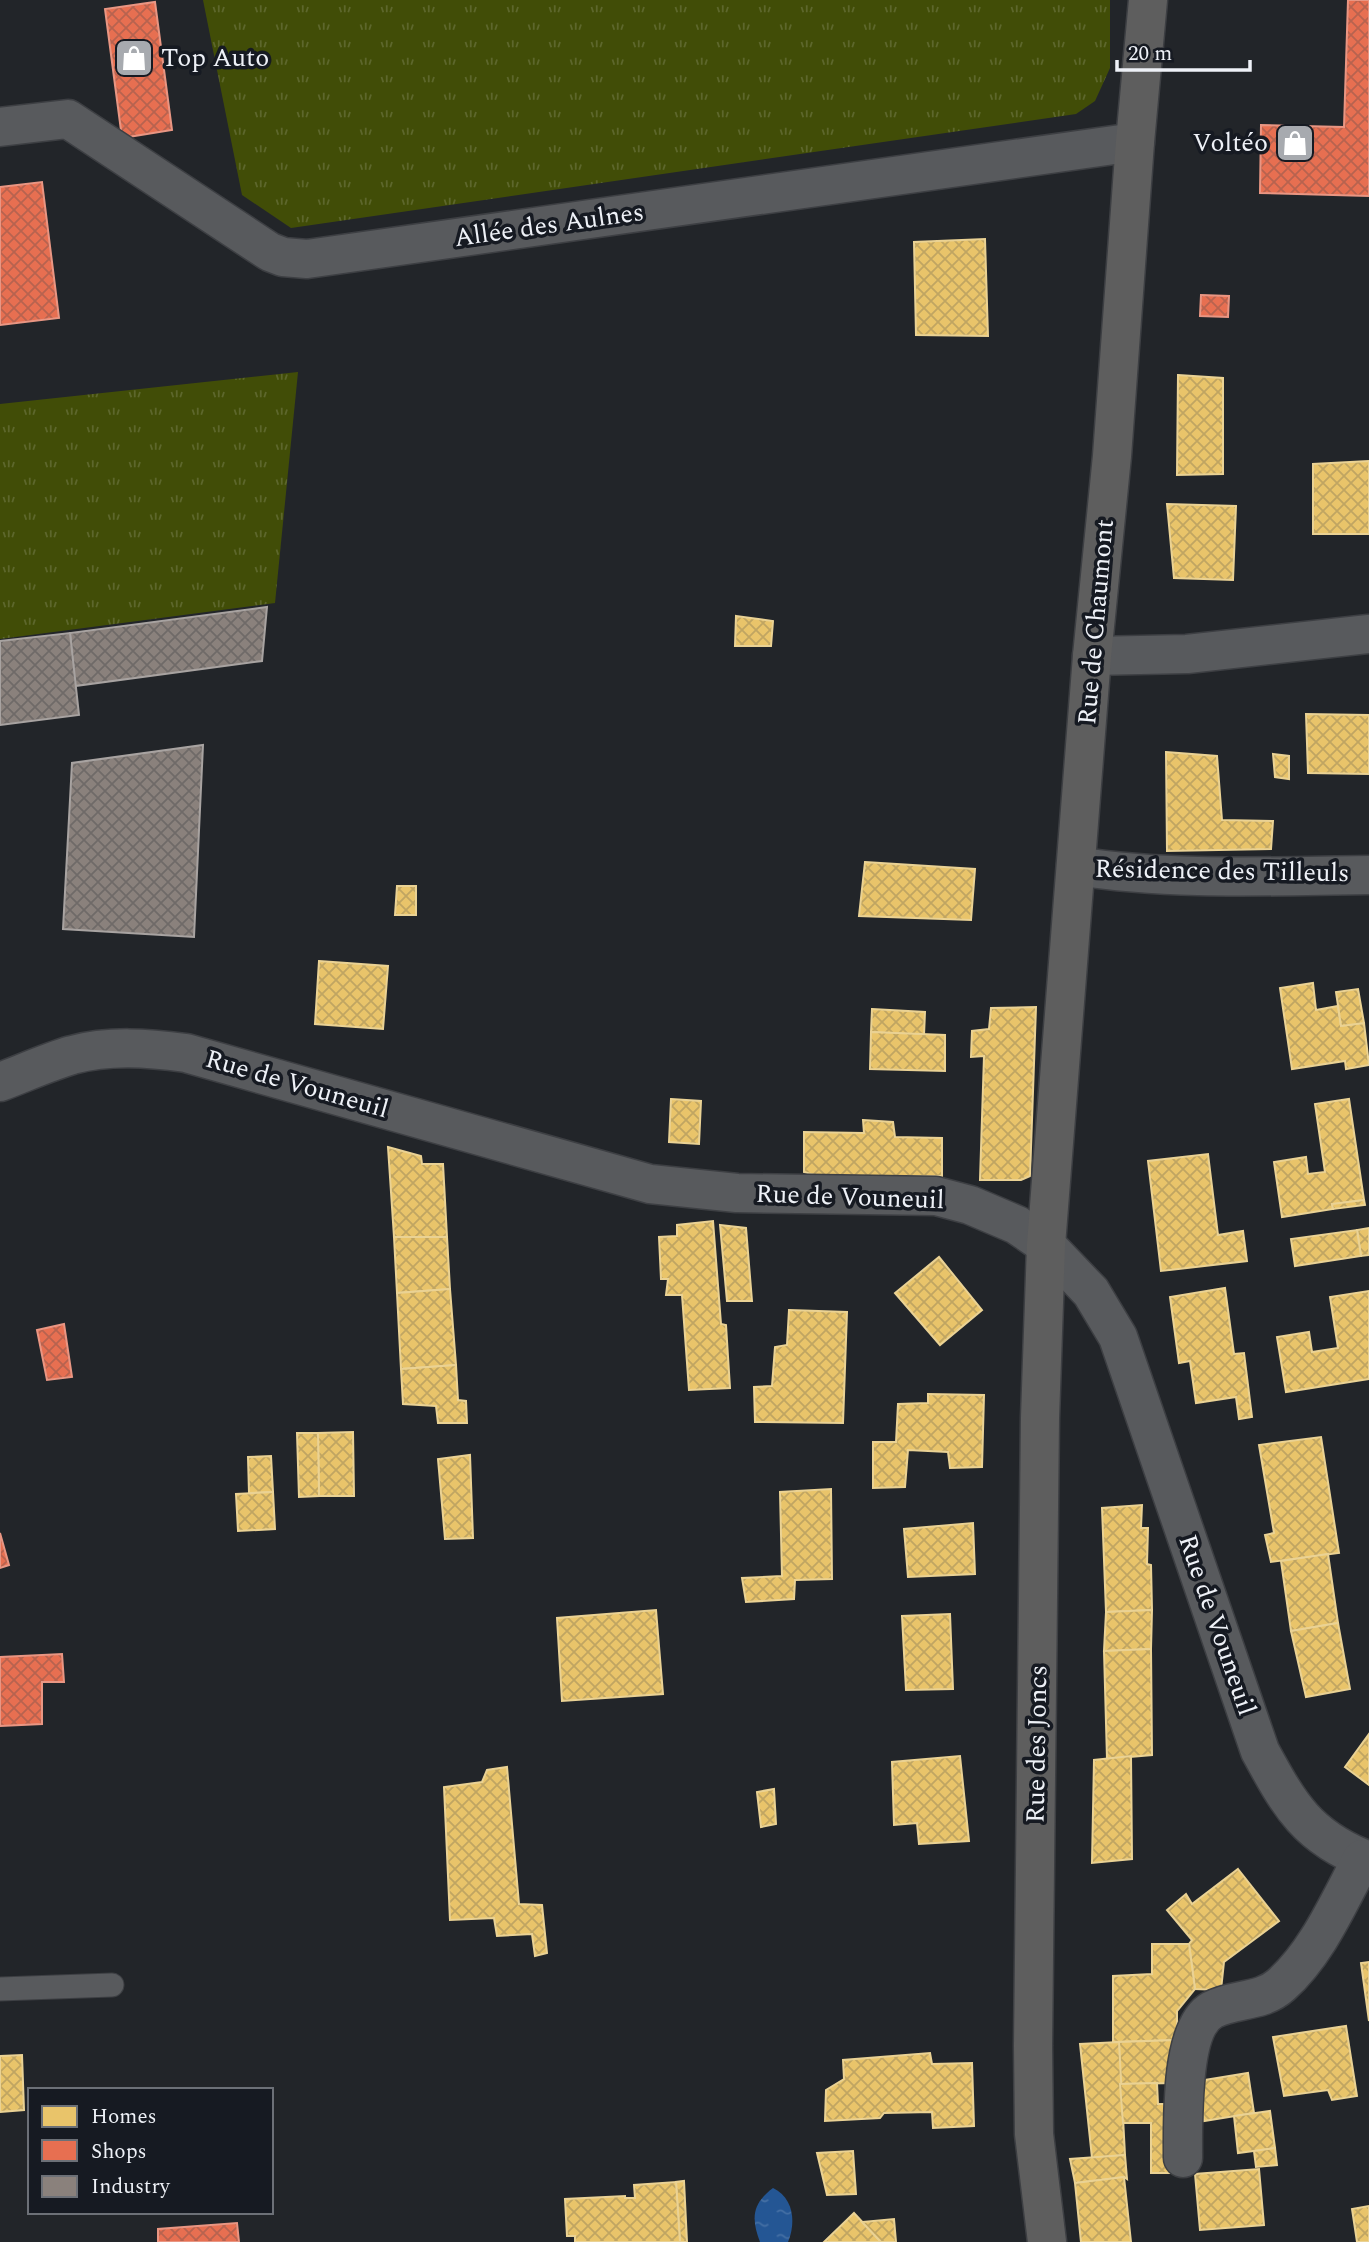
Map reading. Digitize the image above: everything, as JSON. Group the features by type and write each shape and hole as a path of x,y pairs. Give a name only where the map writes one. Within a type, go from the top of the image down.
{"street":[{"name":"Rue de Chaumont","path":"1046,1245 1092,656 1112,456 1135,142 1155,2"},
{"name":"Allée des Aulnes","path":"0,127 68,119 270,252 283,257 307,259 1135,142"},
{"path":"1092,656 1187,654 1369,634"},
{"name":"Résidence des Tilleuls","path":"1076,866 1112,872 1213,876 1369,874"},
{"name":"Rue de Vouneuil","path":"0,1082 72,1055 111,1048 149,1048 187,1053 650,1184 737,1193 936,1196 996,1215 1046,1245 1091,1292 1118,1337 1260,1751 1305,1824 1334,1846 1366,1860 1309,1953 1282,1984 1265,1996 1211,2011 1195,2028 1188,2058 1183,2158"},
{"name":"Rue des Joncs","path":"1046,1245 1040,1418 1033,2059 1034,2134 1047,2242"}],"lane":[{"path":"0,1989 112,1985"}],"green space":[{"path":"203,0 1110,0 1110,68 1095,101 1076,114 291,228 242,195"},
{"path":"298,372 275,603 0,639 0,404"}],"water":[{"path":"773,2188 780,2192 789,2204 792,2227 788,2242 760,2242 757,2233 757,2206"}],"building: Homes":[{"path":"985,239 988,336 916,335 914,242"},
{"path":"1178,375 1223,378 1223,474 1177,475"},
{"path":"1369,461 1369,534 1313,534 1313,464"},
{"path":"1167,504 1236,506 1233,580 1174,578"},
{"path":"736,616 773,621 771,646 735,646"},
{"path":"1306,714 1369,715 1369,774 1308,773"},
{"path":"1166,752 1217,756 1222,820 1273,821 1271,849 1167,851"},
{"path":"1273,754 1289,756 1289,779 1275,777"},
{"path":"865,862 975,869 971,920 859,916"},
{"path":"397,886 416,886 416,915 395,915"},
{"path":"319,961 388,966 383,1029 315,1024"},
{"path":"1313,983 1316,1010 1338,1006 1341,1026 1364,1023 1369,1065 1346,1069 1345,1061 1292,1069 1280,988"},
{"path":"1358,989 1364,1023 1341,1026 1336,992"},
{"path":"1036,1007 1030,1176 1021,1180 980,1180 984,1056 971,1057 972,1031 989,1029 991,1008"},
{"path":"872,1009 925,1012 924,1035 871,1032"},
{"path":"871,1032 945,1035 945,1071 870,1069"},
{"path":"671,1099 701,1101 699,1144 669,1142"},
{"path":"1349,1099 1364,1200 1332,1204 1333,1209 1282,1217 1274,1162 1306,1157 1308,1174 1325,1172 1315,1104"},
{"path":"863,1120 893,1122 895,1137 942,1138 942,1176 818,1176 804,1172 804,1132 864,1133"},
{"path":"388,1147 421,1156 422,1164 443,1164 447,1237 394,1237"},
{"path":"1208,1154 1218,1235 1243,1231 1247,1261 1161,1271 1148,1161"},
{"path":"1364,1200 1365,1205 1333,1209 1332,1204"},
{"path":"713,1221 721,1324 726,1325 730,1388 689,1390 682,1295 666,1295 668,1279 661,1279 659,1237 677,1236 677,1225"},
{"path":"720,1225 746,1228 752,1301 727,1301"},
{"path":"1369,1228 1369,1255 1361,1256 1357,1230"},
{"path":"1357,1230 1361,1256 1295,1266 1291,1239"},
{"path":"394,1237 447,1237 450,1289 397,1293"},
{"path":"939,1257 982,1310 940,1345 895,1293"},
{"path":"1225,1288 1234,1354 1244,1353 1252,1417 1239,1419 1236,1397 1196,1403 1190,1361 1179,1363 1170,1297"},
{"path":"450,1289 456,1365 401,1369 397,1293"},
{"path":"1369,1291 1369,1379 1286,1392 1277,1337 1309,1332 1312,1352 1338,1348 1330,1297"},
{"path":"789,1310 847,1312 843,1423 755,1422 754,1387 772,1386 775,1347 787,1345"},
{"path":"456,1365 458,1400 466,1401 467,1423 438,1423 436,1406 403,1404 401,1369"},
{"path":"928,1394 984,1395 982,1467 950,1468 948,1452 908,1450 905,1487 873,1488 873,1442 896,1442 898,1404 928,1403"},
{"path":"353,1432 354,1496 319,1496 318,1433"},
{"path":"297,1433 318,1433 319,1496 299,1497"},
{"path":"1321,1437 1339,1553 1271,1562 1265,1535 1274,1533 1259,1445"},
{"path":"470,1455 473,1538 445,1539 438,1459"},
{"path":"271,1456 273,1492 249,1493 248,1457"},
{"path":"831,1489 832,1579 795,1580 794,1599 746,1602 742,1578 782,1576 780,1492"},
{"path":"273,1492 275,1529 238,1531 236,1494"},
{"path":"1142,1505 1141,1528 1148,1528 1147,1564 1151,1565 1152,1610 1106,1612 1102,1508"},
{"path":"973,1523 975,1574 908,1577 904,1529"},
{"path":"1328,1554 1338,1623 1291,1631 1281,1561"},
{"path":"656,1610 663,1694 562,1701 557,1618"},
{"path":"1152,1610 1151,1649 1104,1651 1106,1612"},
{"path":"950,1614 953,1689 906,1690 902,1616"},
{"path":"1338,1623 1350,1689 1306,1697 1291,1631"},
{"path":"1151,1649 1152,1755 1107,1759 1104,1651"},
{"path":"1369,1734 1369,1785 1345,1767"},
{"path":"960,1756 969,1841 919,1844 917,1823 894,1825 892,1762"},
{"path":"1131,1756 1132,1859 1092,1863 1094,1760"},
{"path":"507,1767 519,1904 542,1905 547,1953 535,1956 532,1934 497,1936 494,1918 450,1920 444,1787 482,1782 487,1770"},
{"path":"774,1789 776,1824 761,1827 757,1792"},
{"path":"1238,1869 1279,1921 1224,1962 1221,1990 1195,1989 1189,1944 1192,1940 1167,1910 1186,1894 1192,1904"},
{"path":"1152,1944 1189,1944 1195,1989 1177,2011 1177,2040 1113,2042 1113,1976 1152,1974"},
{"path":"1369,1962 1369,2021 1361,1963"},
{"path":"1346,2026 1357,2096 1332,2100 1328,2090 1284,2096 1273,2037"},
{"path":"1177,2040 1177,2083 1120,2084 1119,2042"},
{"path":"1119,2042 1125,2155 1092,2158 1080,2044"},
{"path":"930,2053 932,2064 972,2063 974,2126 933,2128 932,2112 884,2113 880,2118 825,2121 826,2090 844,2079 843,2060"},
{"path":"22,2055 24,2110 0,2112 0,2056"},
{"path":"1248,2073 1254,2113 1204,2121 1198,2081"},
{"path":"1157,2083 1158,2104 1177,2104 1178,2173 1151,2173 1151,2123 1123,2123 1120,2084"},
{"path":"1270,2111 1275,2148 1238,2153 1234,2116"},
{"path":"1275,2148 1277,2165 1256,2167 1254,2151"},
{"path":"853,2151 856,2194 827,2195 817,2153"},
{"path":"1125,2155 1127,2179 1124,2177 1075,2183 1070,2159"},
{"path":"1259,2169 1264,2225 1200,2230 1195,2174"},
{"path":"1124,2177 1131,2242 1081,2242 1075,2183"},
{"path":"684,2181 687,2242 680,2242 676,2182"},
{"path":"676,2182 680,2242 575,2242 575,2236 567,2236 565,2199 625,2196 635,2198 634,2185"},
{"path":"1369,2206 1369,2242 1357,2242 1352,2209"},
{"path":"854,2213 881,2242 824,2242"},
{"path":"894,2219 896,2242 881,2242 862,2222"}],"building: Shops":[{"path":"1348,0 1369,0 1369,196 1260,193 1261,125 1344,127"},
{"path":"155,2 172,130 122,138 105,9"},
{"path":"42,182 59,318 0,325 0,187"},
{"path":"1201,295 1229,296 1228,317 1200,316"},
{"path":"64,1324 72,1377 47,1380 37,1330"},
{"path":"0,1533 9,1565 0,1568"},
{"path":"62,1654 64,1682 42,1682 42,1724 0,1726 0,1657"},
{"path":"237,2223 239,2242 158,2242 158,2229"}],"building: Industry":[{"path":"267,607 262,661 75,686 70,633"},
{"path":"70,633 79,715 0,725 0,641"},
{"path":"203,745 194,937 63,929 72,763"}],"place":[{"name":"Top Auto","path":"134,58"},
{"name":"Voltéo","path":"1295,143"}]}
